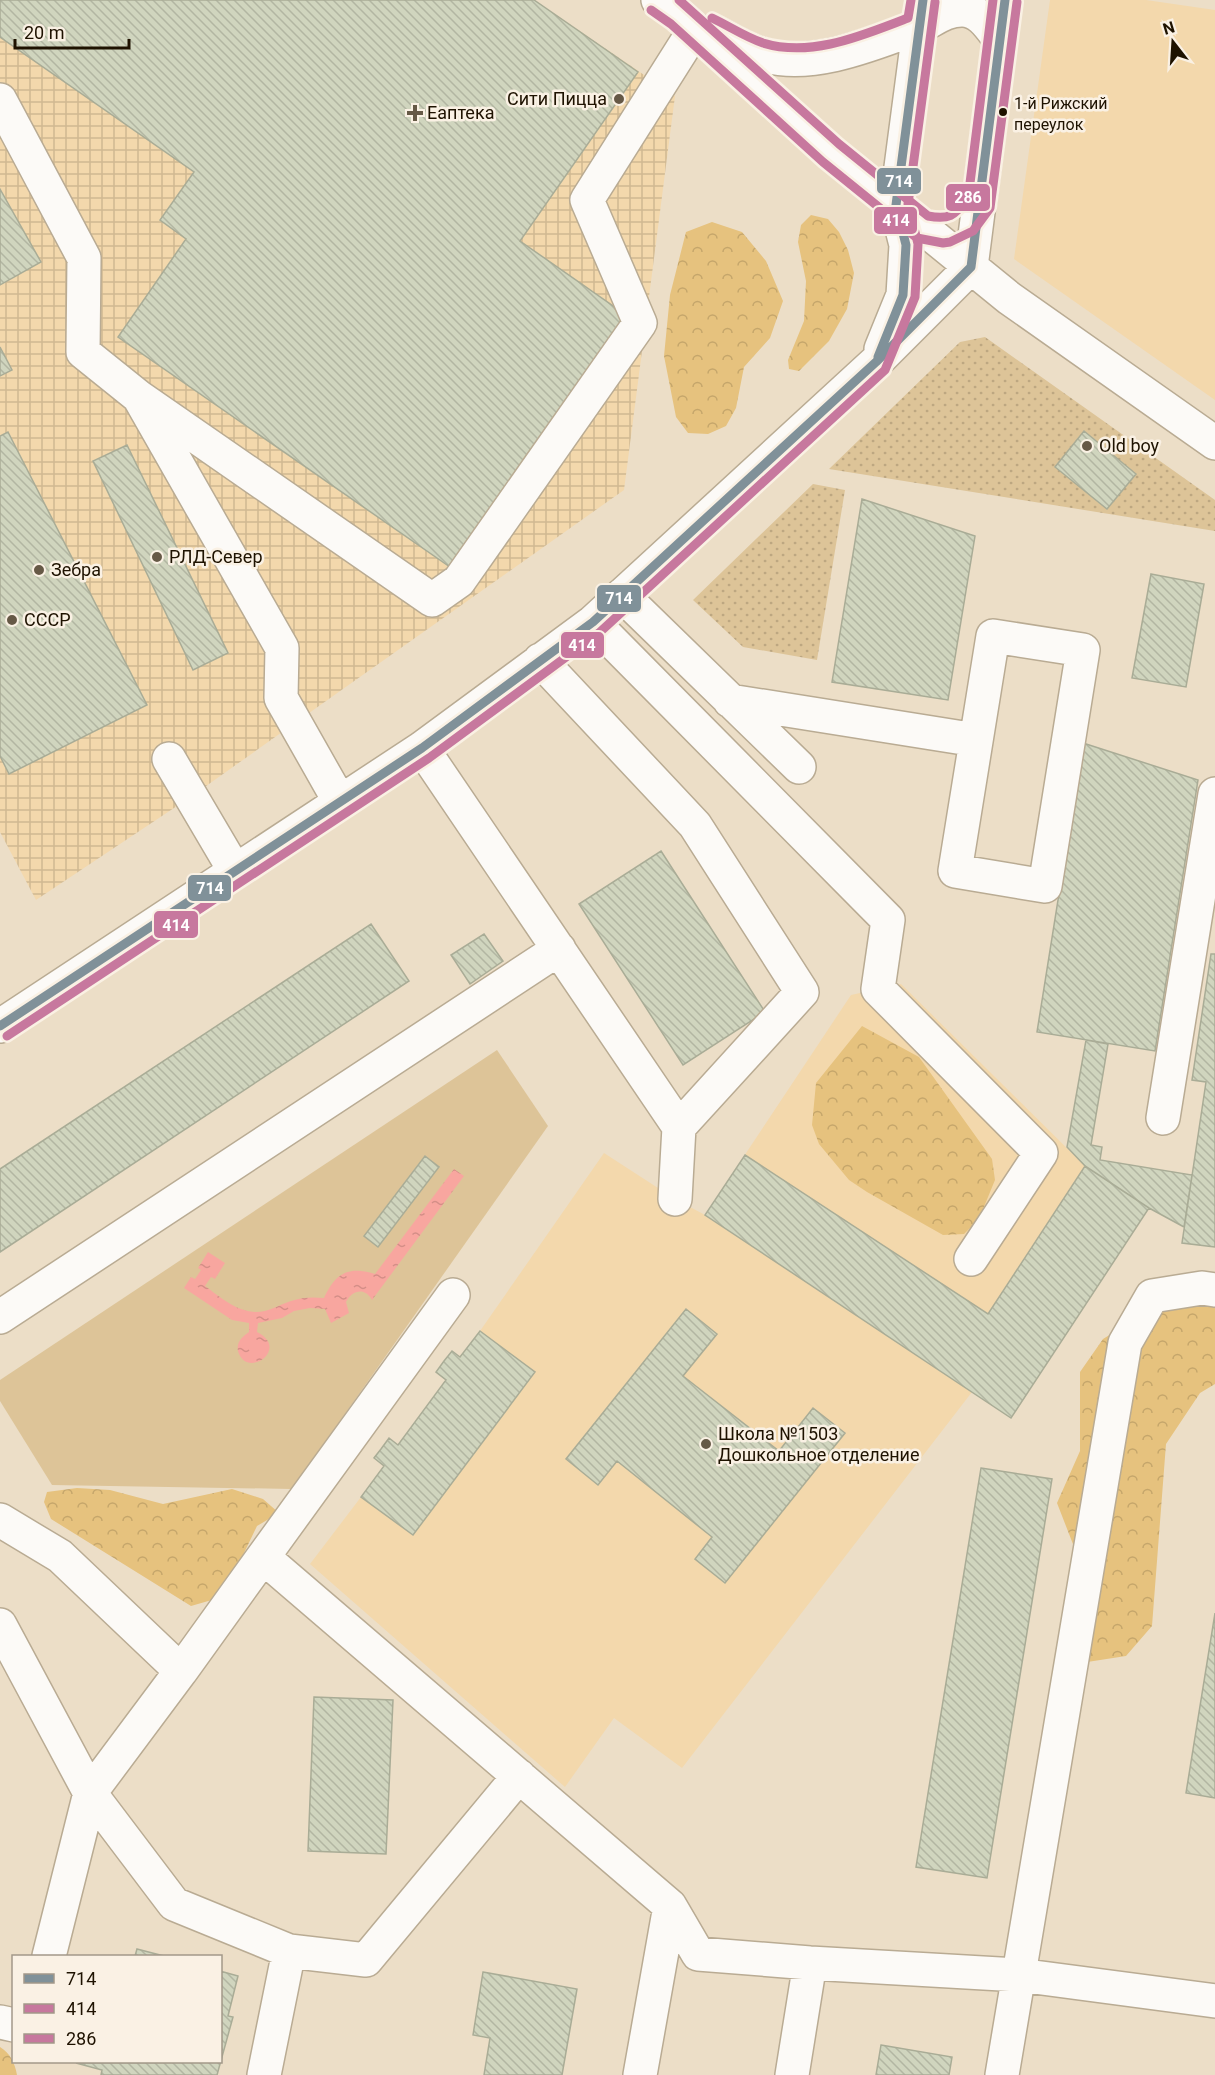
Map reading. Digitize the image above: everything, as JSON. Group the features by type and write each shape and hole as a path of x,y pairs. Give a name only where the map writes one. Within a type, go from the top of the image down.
{"street":[{"path":"0,1026 422,748 592,622 876,362 971,267 1005,0"},
{"path":"677,15 761,55 789,59 825,57 863,47 935,10 964,10 983,17 1000,40"},
{"path":"876,362 903,295 906,245 896,205 935,10"},
{"path":"677,15 831,153 1009,298 1215,443"},
{"path":"0,100 84,258 83,352 140,397 432,600 459,581 639,323 587,200 677,15"},
{"path":"923,227 945,231 965,222 979,204"},
{"path":"140,397 282,648 281,698 340,802"},
{"path":"622,595 799,767"},
{"path":"592,622 888,920 878,989 1041,1153 971,1259"},
{"path":"993,636 1083,650 1083,700 1045,886 955,872 976,740 993,636"},
{"path":"540,660 695,825 802,992 679,1127"},
{"path":"729,701 976,740"},
{"path":"422,748 679,1127 675,1198"},
{"path":"169,759 235,871"},
{"path":"1163,1118 1215,794"},
{"path":"0,1317 559,950"},
{"path":"1002,2075 1125,1343 1152,1296 1202,1288 1215,1290"},
{"path":"49,1955 90,1792 181,1671 453,1295"},
{"path":"0,1520 60,1556 181,1671"},
{"path":"263,1557 670,1906 698,1954 1019,1975 1215,2001"},
{"path":"0,1625 90,1792 174,1904 289,1950 366,1960 519,1776"},
{"path":"640,2075 670,1906"},
{"path":"264,2075 289,1950"},
{"path":"792,2075 810,1963"}],"shaded area":[{"path":"0,0 534,0 675,96 624,490 192,796 36,900 0,832"},
{"path":"1050,0 1146,0 1215,10 1215,400 1014,259"},
{"path":"985,337 1215,500 1215,531 829,469 960,342","holes":["1084,432 1136,474 1107,509"]},
{"path":"813,484 845,490 817,660 743,647 693,600"},
{"name":"Школа №1503 Дошкольное отделение","path":"901,984 1085,1166 1149,1208 1011,1418 972,1392 682,1768 614,1718 565,1787 310,1564 361,1497 413,1535 535,1372 480,1331 604,1153 675,1199 705,1215 851,995"},
{"path":"497,1050 548,1126 292,1489 52,1485 0,1401 0,1380"}],"green space":[{"path":"811,215 828,219 839,232 848,250 854,273 847,309 829,341 799,371 789,369 788,360 804,321 806,281 798,242 801,225"},
{"path":"712,222 742,232 766,261 783,301 770,338 744,367 736,408 726,426 708,434 688,433 676,417 664,356 670,295 686,232"},
{"path":"862,1026 919,1057 992,1159 995,1180 979,1219 964,1234 943,1235 867,1192 849,1180 819,1144 812,1125 816,1083"},
{"path":"1172,1296 1215,1307 1215,1384 1200,1393 1166,1444 1152,1626 1126,1656 1068,1665 1056,1650 1072,1615 1078,1557 1057,1503 1080,1451 1080,1372 1103,1339"},
{"path":"77,1488 110,1490 163,1504 232,1489 263,1499 279,1513 257,1526 234,1574 229,1595 191,1606 51,1519 44,1502 47,1492"},
{"path":"0,2047 12,2059 17,2075 0,2075"}],"water":[{"path":"454,1169 464,1176 372,1300 366,1293 355,1293 346,1302 349,1313 331,1323 325,1309 310,1308 294,1311 282,1318 258,1323 257,1332 266,1339 270,1346 263,1359 249,1363 238,1351 239,1342 249,1332 249,1323 232,1320 184,1288 191,1277 195,1279 201,1270 198,1268 208,1252 225,1263 215,1279 211,1277 205,1286 241,1309 261,1312 299,1299 324,1298 333,1282 344,1273 358,1271 375,1274"}],"building":[{"path":"0,0 534,0 638,72 520,241 626,315 450,567 118,337 186,239 160,220 194,172 0,37"},
{"path":"0,189 41,262 0,285"},
{"path":"0,347 12,370 0,376"},
{"path":"1084,431 1136,474 1107,509 1055,467"},
{"name":"Зебра","path":"8,432 147,705 9,774 0,756 0,436"},
{"path":"127,445 228,653 193,670 93,461"},
{"path":"862,499 975,536 948,700 832,682"},
{"path":"1151,574 1204,584 1186,687 1132,678"},
{"path":"1083,743 1198,780 1155,1051 1037,1032"},
{"path":"661,851 765,1012 683,1065 579,904"},
{"path":"371,924 409,981 0,1252 0,1169"},
{"path":"484,934 503,961 470,984 451,955"},
{"path":"1211,954 1215,954 1215,1247 1182,1243 1206,1082 1192,1080"},
{"path":"1086,1040 1108,1044 1091,1145 1102,1147 1100,1160 1192,1175 1184,1227 1149,1208 1085,1166 1067,1147"},
{"path":"745,1155 988,1314 1085,1166 1149,1208 1011,1418 705,1215"},
{"path":"425,1156 439,1167 378,1247 364,1236"},
{"path":"686,1309 717,1334 683,1376 779,1451 813,1408 845,1433 725,1583 695,1559 712,1537 617,1461 598,1485 566,1459"},
{"path":"480,1331 535,1372 413,1535 361,1497 384,1466 374,1458 389,1438 398,1445 446,1380 436,1372 452,1351 460,1357"},
{"path":"981,1468 1052,1479 987,1878 916,1867"},
{"path":"1215,1613 1215,1798 1186,1793"},
{"path":"314,1697 393,1700 386,1854 308,1851"},
{"path":"137,1949 160,1955 135,1955"},
{"path":"222,1972 238,1976 228,2016 233,2017 222,2057"},
{"path":"483,1972 577,1989 562,2075 484,2075 490,2038 473,2035"},
{"path":"881,2045 952,2057 949,2075 876,2075"},
{"path":"76,2063 220,2063 217,2075 101,2075 102,2070"}],"transit line":[{"name":"286","path":"679,0 839,144 928,216 941,217 955,213 968,199 993,0"},
{"name":"286","path":"712,18 763,43 800,48 837,42 908,18 911,0"},
{"name":"714","path":"878,357 903,295 906,245 896,205 923,0"},
{"name":"714","path":"0,1026 422,748 593,622 876,362 971,267 1005,0"},
{"name":"414","path":"7,1036 429,758 600,632 885,370 915,297 918,244 908,204 935,2"},
{"name":"414","path":"651,10 671,24 823,162 917,238 943,243 973,231 990,208 1017,2"}],"place":[{"name":"Сити Пицца","path":"619,99"},
{"name":"1-й Рижский переулок","path":"1003,112"},
{"name":"Еаптека","path":"415,113"},
{"name":"Old boy","path":"1087,446"},
{"name":"РЛД-Север","path":"157,557"},
{"name":"Зебра","path":"39,570"},
{"name":"СССР","path":"12,620"},
{"name":"Школа №1503 Дошкольное отделение","path":"706,1444"}]}
